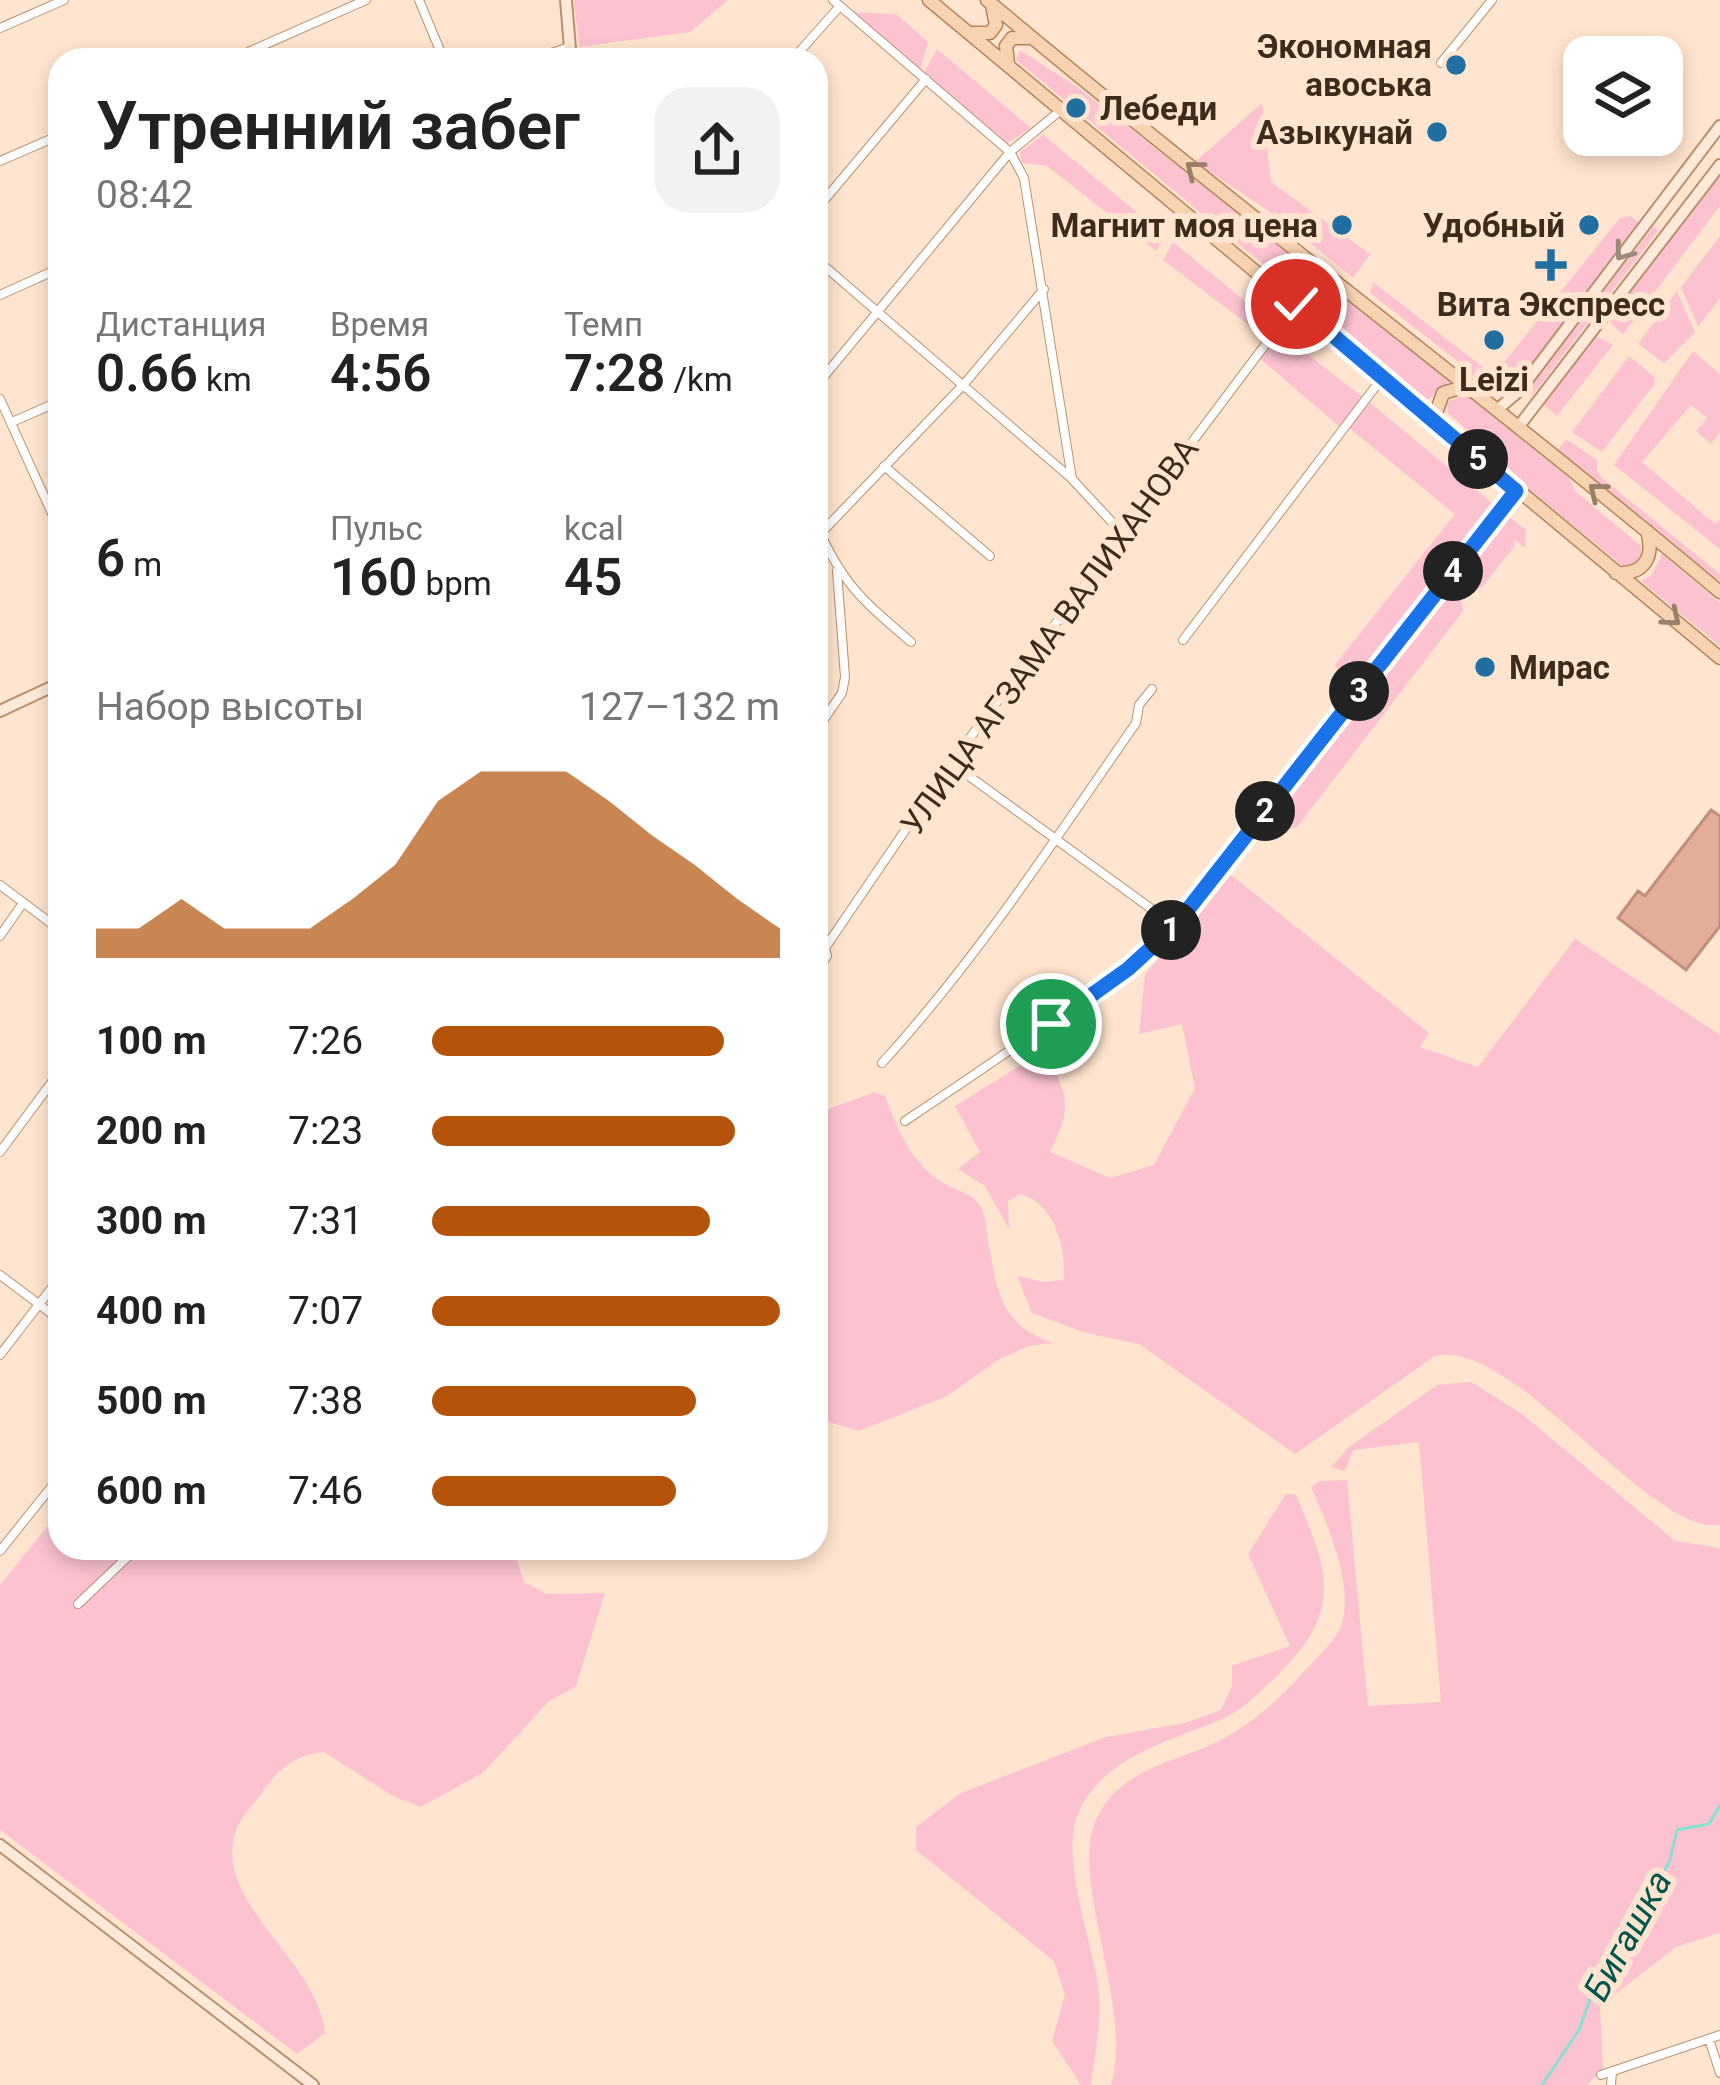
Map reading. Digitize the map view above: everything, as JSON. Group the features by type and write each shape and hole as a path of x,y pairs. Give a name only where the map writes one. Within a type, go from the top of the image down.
{"main road":[{"path":"929,0 1720,658"},
{"path":"968,32 989,33 997,15 989,2"},
{"path":"989,2 1720,592"},
{"path":"1010,68 1004,57 1012,38 1034,40"},
{"path":"1434,418 1444,393 1470,386"},
{"path":"1615,573 1633,573 1646,564 1651,550 1647,531"}],"street":[{"path":"0,28 64,0"},
{"path":"257,48 366,0"},
{"path":"419,0 440,48"},
{"path":"566,0 570,48"},
{"path":"1442,63 1492,0"},
{"path":"802,48 836,6 1010,152 1024,178 1045,288 1072,479"},
{"path":"828,196 923,83"},
{"path":"828,372 1010,152 1061,110"},
{"path":"1498,409 1519,391 1720,126"},
{"path":"0,161 48,140"},
{"path":"1519,426 1720,166"},
{"path":"1667,195 1670,209 1684,213"},
{"path":"1650,216 1670,231"},
{"path":"828,269 1072,479 1123,534"},
{"path":"0,295 48,273"},
{"path":"828,519 964,383 1045,288"},
{"name":"УЛИЦА АГЗАМА ВАЛИХАНОВА","path":"828,945 951,763 1296,304"},
{"path":"1183,640 1383,377"},
{"path":"0,399 48,505"},
{"path":"11,422 48,405"},
{"path":"884,466 990,556"},
{"path":"905,1121 1070,1011 1175,926 1516,491"},
{"path":"828,551 856,595 911,642"},
{"path":"828,713 842,693 845,677 837,571"},
{"path":"0,711 48,689"},
{"path":"882,1063 916,1026 1053,842 1136,723 1139,705 1152,689"},
{"path":"951,763 1053,842 1175,926"},
{"path":"0,885 48,921"},
{"path":"0,936 23,903"},
{"path":"0,1152 48,1087"},
{"path":"0,1276 48,1312"},
{"path":"0,1355 48,1294"},
{"path":"0,1551 48,1491"},
{"path":"78,1604 124,1560"},
{"path":"0,1845 314,2085"},
{"path":"1601,2075 1720,2035"},
{"path":"1709,2039 1720,2073"},
{"path":"1611,2085 1612,2072"}],"shaded area":[{"path":"574,0 728,0 690,32 579,47"},
{"path":"852,12 896,14 928,42 920,70"},
{"path":"937,49 1031,128 1006,144 924,73"},
{"path":"1020,50 1077,87 1451,381 1427,400 1016,60"},
{"path":"1262,103 1271,182 1370,254 1353,278 1286,223 1195,162"},
{"path":"1043,135 1166,236 1156,251 1047,166 1022,163 1020,152"},
{"path":"1720,176 1720,206 1623,334 1610,323 1611,316"},
{"path":"1631,216 1639,223 1516,385 1497,371 1620,218"},
{"path":"1654,226 1658,231 1531,397 1525,392"},
{"path":"1720,236 1720,298 1698,327 1681,287"},
{"path":"1173,242 1273,324 1263,336 1163,260"},
{"path":"1373,282 1511,389 1498,394 1485,391 1465,367 1370,293"},
{"path":"1677,291 1695,332 1664,363 1638,344"},
{"path":"1281,328 1288,339 1364,398 1340,427 1259,358"},
{"path":"1596,336 1613,345 1557,416 1543,404"},
{"path":"1693,351 1720,374 1720,432 1711,444 1696,431 1707,418 1691,405 1642,462 1715,524 1720,520 1720,549 1614,465"},
{"path":"1629,356 1655,378 1654,385 1602,452 1572,432"},
{"path":"1466,394 1569,478 1577,493 1641,546 1641,558 1632,566 1623,566 1505,470 1499,458 1448,413 1447,402"},
{"path":"1369,402 1494,505 1359,681 1334,666 1455,514 1349,428"},
{"path":"1566,439 1597,460 1597,472 1603,479 1720,574 1720,581 1558,450"},
{"path":"1509,517 1526,530 1525,548 1515,540 1482,587 1464,591 1459,578"},
{"path":"1662,554 1720,603 1720,646 1641,581 1651,576"},
{"path":"1447,594 1462,601 1463,611 1298,826 1286,830 1273,817"},
{"path":"1231,875 1429,1033 1420,1047 1478,1067 1575,939 1720,1035 1720,1525 1691,1520 1656,1500 1541,1404 1467,1358 1435,1356 1295,1454 1139,1344 1086,1333 1032,1313 1017,1276 1043,1282 1064,1280 1056,1228 1042,1207 1020,1194 1008,1201 1009,1229 985,1186 958,1169 980,1152 955,1106 1027,1061 1047,1057 1065,1105 1050,1152 1110,1178 1154,1165 1195,1088 1182,1024 1139,1034 1145,974"},
{"path":"874,1092 885,1096 920,1164 979,1204 994,1274 1011,1315 1021,1326 1053,1343 1029,1346 998,1360 947,1396 859,1431 828,1422 828,1109"},
{"path":"1471,1382 1522,1414 1675,1541 1720,1548 1720,1933 1676,1947 1600,2006 1603,2069 1587,2085 1111,2085 1115,2020 1090,1878 1089,1848 1095,1822 1105,1804 1133,1778 1221,1740 1253,1720 1336,1636 1343,1620 1343,1582 1333,1540 1311,1487 1319,1481 1347,1480 1368,1706 1441,1702 1419,1442 1353,1450 1345,1471 1331,1467 1349,1447 1437,1385"},
{"path":"1286,1494 1296,1495 1322,1570 1321,1611 1313,1631 1277,1676 1236,1712 1143,1752 1108,1774 1082,1805 1075,1824 1074,1871 1100,2005 1091,2085 1081,2085 1052,2041 1065,1994 1054,1961 916,1850 916,1827 961,1793 1106,1737 1185,1723 1221,1710 1232,1686 1232,1666 1290,1646 1248,1554"},
{"path":"48,1525 48,1560 517,1560 524,1582 547,1594 605,1593 576,1686 548,1702 484,1772 421,1807 393,1796 324,1752 312,1754 279,1772 241,1820 232,1854 238,1880 250,1905 304,1980 325,2033 297,2054 0,1830 0,1585"}],"building":[{"path":"1711,810 1720,816 1720,926 1686,970 1618,918 1638,891 1645,896"}],"waterway":[{"name":"Бигашка","path":"1542,2085 1579,2030 1599,1974 1624,1947 1670,1860 1677,1830 1709,1824 1720,1805"}],"place":[{"name":"Экономная авоська","path":"1456,65"},
{"name":"Лебеди","path":"1076,108"},
{"name":"Азыкунай","path":"1437,132"},
{"name":"Магнит моя цена","path":"1342,225"},
{"name":"Удобный","path":"1589,225"},
{"name":"Вита Экспресс","path":"1551,265"},
{"name":"Leizi","path":"1494,340"},
{"name":"Мирас","path":"1485,667"}],"route":[{"path":"1051,1024 1128,969 1175,926 1516,491 1296,304"}]}
